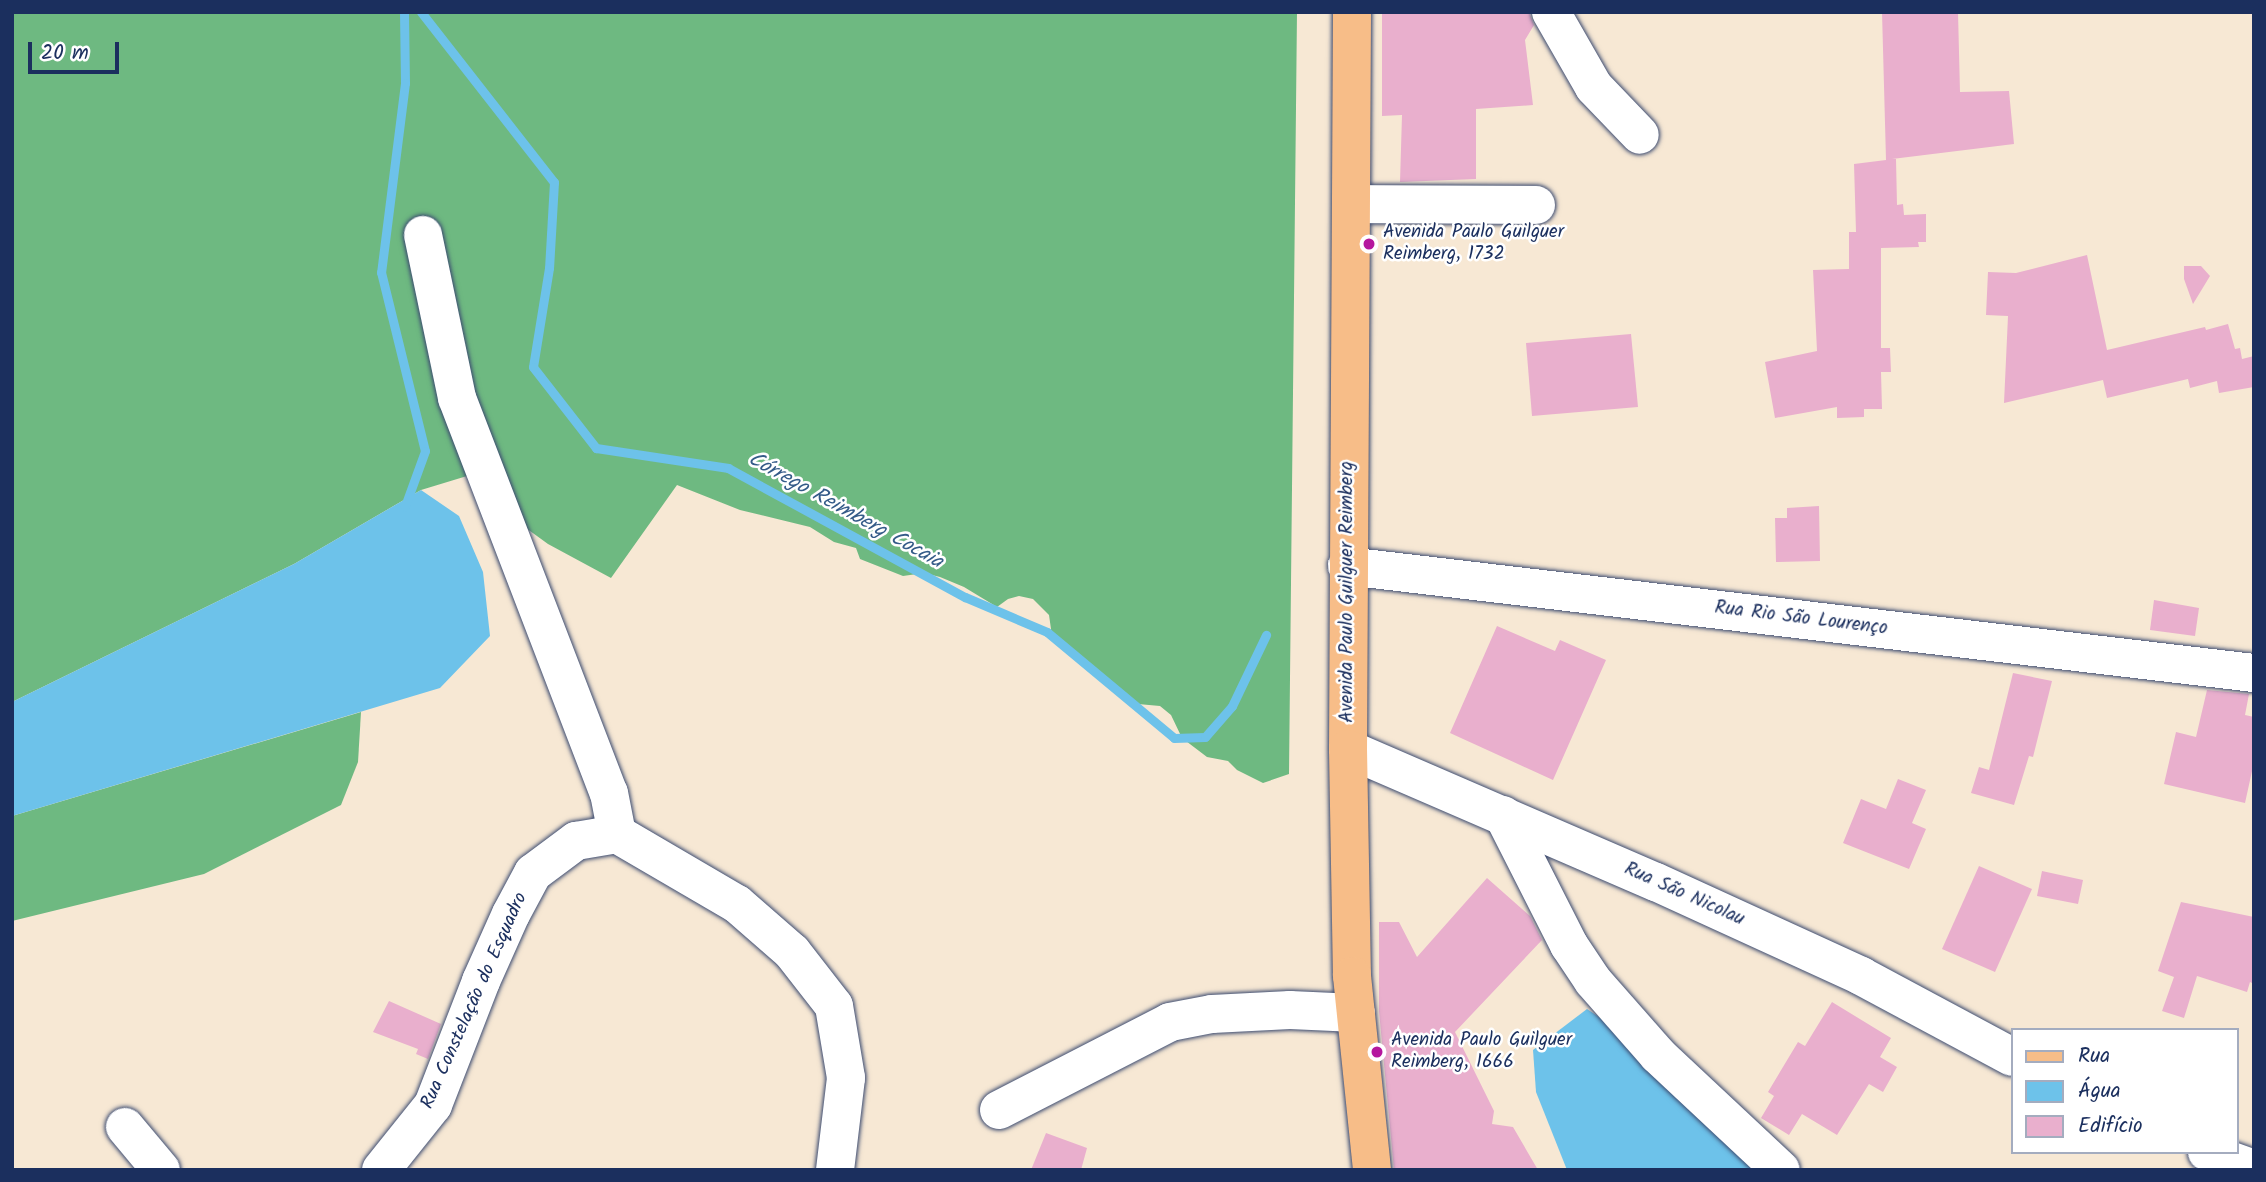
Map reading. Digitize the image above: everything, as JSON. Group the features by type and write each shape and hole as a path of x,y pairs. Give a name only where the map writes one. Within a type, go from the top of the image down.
{"main road":[{"name":"Avenida Paulo Guilguer Reimberg","path":"1352,12 1348,749 1352,976 1372,1170"}],"street":[{"path":"1551,12 1594,87 1640,135"},
{"path":"1351,204 1536,205"},
{"path":"423,235 457,398 609,793 617,834 737,904 792,952 834,1006 846,1079 835,1170"},
{"name":"Rua Rio São Lourenço","path":"1347,566 2254,673"},
{"name":"Rua São Nicolau","path":"1348,749 1503,815 1861,976 2010,1056"},
{"path":"1503,815 1569,945 1593,981 1658,1055 1781,1170"},
{"name":"Rua Constelação do Esquadro","path":"381,1170 433,1105 481,981 533,873 576,841 617,834"},
{"path":"999,1110 1149,1031 1181,1018 1290,1010 1356,1013"},
{"path":"125,1127 161,1170"},
{"path":"2213,1154 2254,1169"}],"green space":[{"path":"12,12 1297,12 1289,774 1263,783 1237,770 1228,761 1207,757 1182,738 1171,715 1160,706 1138,704 1114,684 1081,665 1058,636 1052,636 1049,615 1033,599 1019,596 1008,599 997,607 964,587 940,577 924,573 903,576 860,559 856,548 834,542 810,527 740,510 677,485 611,578 548,544 519,523 490,469 421,490 294,564 12,702"},
{"path":"361,712 358,762 341,805 204,874 12,921 12,816"}],"water":[{"path":"421,490 459,516 483,572 490,636 440,688 12,816 12,702 294,564"},
{"path":"1587,1009 1632,1039 1759,1170 1567,1170 1536,1092 1533,1050"}],"building":[{"path":"1382,12 1529,12 1534,25 1525,40 1533,105 1476,109 1476,179 1400,182 1402,115 1382,116"},
{"path":"1882,12 1958,12 1960,92 2009,91 2014,144 1892,159 1896,159 1897,205 1903,204 1904,215 1926,214 1926,242 1918,242 1919,247 1881,248 1881,348 1890,348 1891,372 1881,372 1882,409 1864,409 1864,417 1837,418 1837,407 1775,418 1765,362 1817,351 1813,270 1849,269 1849,232 1856,232 1854,164 1886,160"},
{"path":"2087,255 2107,350 2228,324 2235,349 2240,348 2242,359 2254,356 2254,387 2219,393 2217,381 2190,388 2188,379 2107,398 2103,380 2004,403 2008,316 1986,315 1988,272 2016,273"},
{"path":"2184,266 2201,266 2210,276 2193,304 2184,279"},
{"path":"1631,334 1638,407 1532,416 1526,343"},
{"path":"1819,506 1820,561 1776,562 1775,518 1787,518 1787,508"},
{"path":"2154,600 2199,608 2195,636 2150,630"},
{"path":"1497,626 1555,651 1560,640 1606,660 1553,780 1450,733"},
{"path":"2013,673 2052,681 2033,757 2029,756 2014,805 1971,793 1979,767 1989,770"},
{"path":"2207,690 2249,694 2245,715 2254,717 2254,762 2245,803 2164,784 2176,732 2196,737"},
{"path":"1898,779 1926,790 1912,823 1926,829 1909,869 1843,843 1861,799 1886,809"},
{"path":"1979,866 2032,889 1995,972 1942,949"},
{"path":"2042,871 2083,880 2078,904 2037,896"},
{"path":"1487,878 1530,916 1542,940 1455,1032 1494,1111 1492,1124 1513,1127 1538,1170 1394,1170 1379,1011 1379,922 1399,922 1417,957"},
{"path":"2181,902 2254,917 2254,984 2250,982 2247,992 2197,976 2184,1018 2162,1011 2174,977 2158,971"},
{"path":"389,1001 441,1024 428,1059 416,1054 418,1049 373,1032"},
{"path":"1832,1002 1891,1038 1880,1057 1897,1067 1883,1092 1869,1084 1837,1135 1802,1114 1789,1135 1761,1118 1774,1096 1768,1092 1798,1042 1805,1046"},
{"path":"1046,1133 1087,1148 1081,1170 1031,1170"}],"waterway":[{"path":"404,12 405,83 381,272 425,451 405,506"},
{"name":"Córrego Reimberg Cocaia","path":"421,12 554,182 549,268 533,367 596,448 728,468 965,597 1047,632 1174,738 1205,737 1232,706 1266,635"}],"place":[{"name":"Avenida Paulo Guilguer Reimberg, 1732","path":"1369,244"},
{"name":"Avenida Paulo Guilguer Reimberg, 1666","path":"1377,1052"}]}
